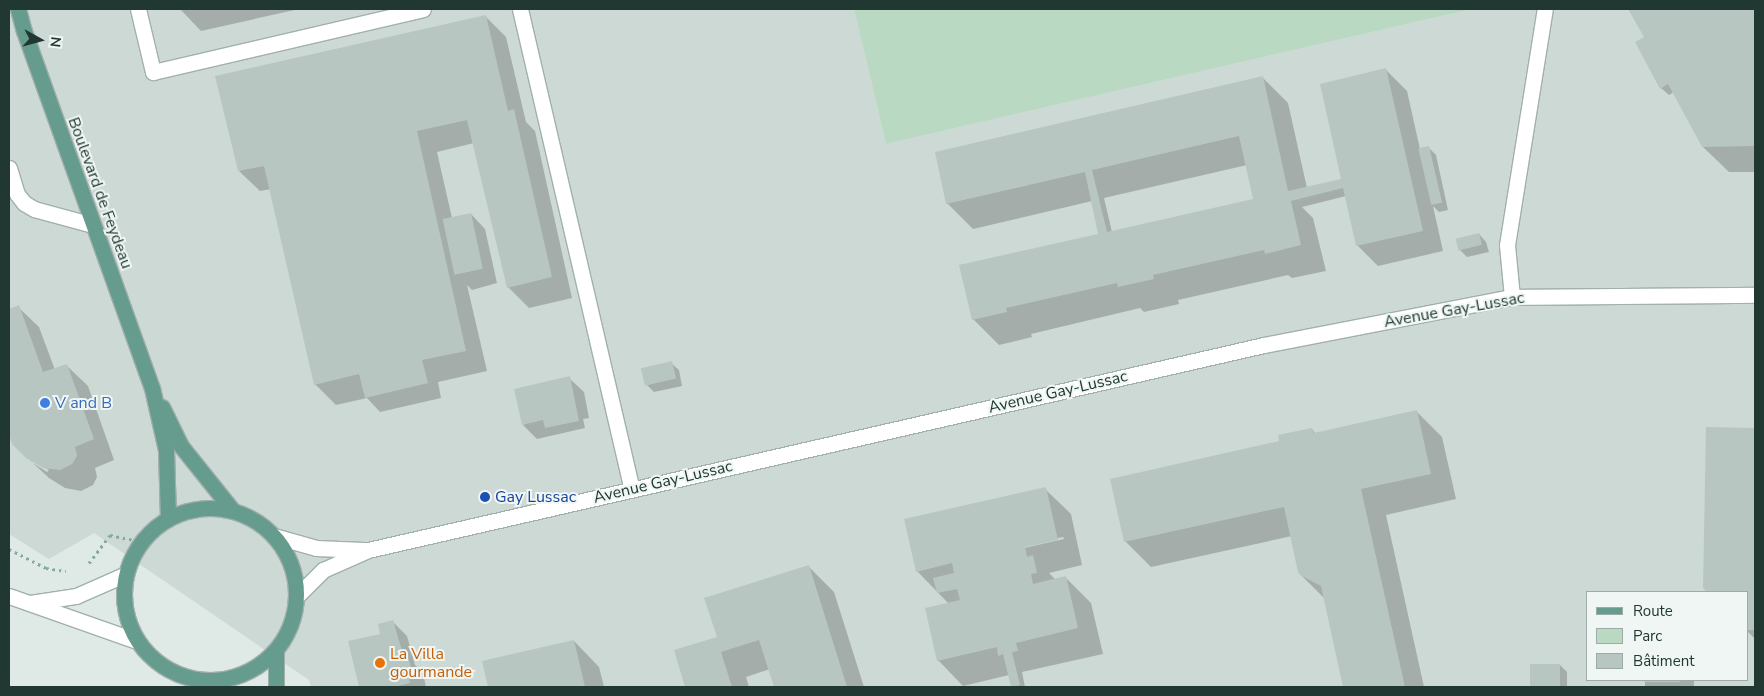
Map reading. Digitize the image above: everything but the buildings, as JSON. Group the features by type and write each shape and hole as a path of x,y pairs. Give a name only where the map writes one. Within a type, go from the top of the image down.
{"main road":[{"name":"Boulevard de Feydeau","path":"18,9 24,31 152,388 166,450 168,519"},
{"name":"Boulevard de Feydeau","path":"152,388 181,446 233,511"},
{"path":"211,508 233,511 262,525 274,536 286,552 294,570 297,596 293,621 276,651 258,667 218,684 175,673 154,660 137,641 128,620 124,597 126,574 133,555 148,534 168,519 189,510 211,508"},
{"path":"276,651 276,687"}],"street":[{"path":"138,9 153,72 424,9"},
{"path":"520,9 632,489"},
{"path":"1512,297 1507,245 1545,9"},
{"path":"9,168 17,194 24,203 34,209 94,225"},
{"name":"Avenue Gay-Lussac","path":"297,596 323,570 368,550 1264,345 1512,297 1755,294"},
{"name":"Avenue Gay-Lussac","path":"274,536 316,548 368,550"},
{"path":"27,603 76,596 126,574"},
{"path":"9,596 137,641"}],"path":[{"path":"81,568 89,563 110,535 142,542"},
{"path":"9,549 46,568 73,572"},
{"path":"185,676 196,687"}],"shaded area":[{"path":"9,9 854,9 886,144 1472,9 1755,9 1755,687 311,687 309,680 94,533 49,559 9,534"}],"green space":[{"path":"854,9 1472,9 886,144"}],"place":[{"name":"V and B","path":"45,403"},
{"name":"Gay Lussac","path":"485,497"},
{"name":"La Villa gourmande","path":"380,663"}]}
